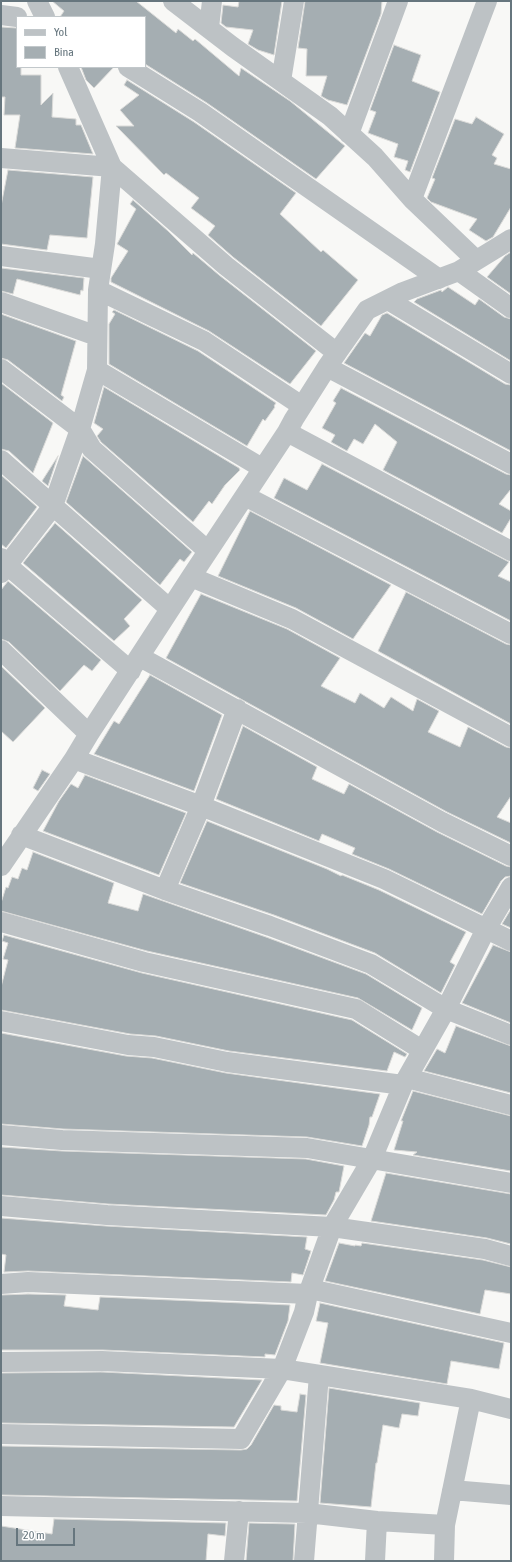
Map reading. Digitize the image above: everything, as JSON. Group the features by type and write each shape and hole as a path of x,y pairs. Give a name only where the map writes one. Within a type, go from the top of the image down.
{"street":[{"path":"173,1 330,116 375,158 412,199 476,260"},
{"path":"208,28 212,1"},
{"path":"281,81 294,1"},
{"path":"349,134 398,1"},
{"path":"412,199 487,1"},
{"path":"1,15 16,17"},
{"path":"68,68 112,167 332,360 511,464"},
{"path":"130,68 200,112 439,279"},
{"path":"1,158 112,167"},
{"path":"112,167 98,290 97,370 80,429 53,506 3,565 135,664 237,709 442,822 511,856"},
{"path":"1,866 74,759 170,609 287,432 332,360 367,310 459,271 509,237"},
{"path":"1,256 101,269"},
{"path":"459,271 511,308"},
{"path":"98,290 204,341 302,406"},
{"path":"388,300 511,374"},
{"path":"1,302 97,336"},
{"path":"1,369 80,429 92,449 208,551"},
{"path":"97,370 262,468"},
{"path":"287,432 511,551"},
{"path":"1,460 170,609"},
{"path":"245,496 511,634"},
{"path":"191,577 292,619 511,737"},
{"path":"1,650 89,734"},
{"path":"166,890 201,806 237,709"},
{"path":"74,759 201,806 384,879 511,941"},
{"path":"21,835 166,890 270,926 371,964 446,1009 511,1035"},
{"path":"1,1434 241,1440 282,1369 304,1312 309,1292 332,1227 372,1160 405,1081 446,1009 486,929 511,887"},
{"path":"1,922 144,962 356,1009 422,1050"},
{"path":"1,1021 128,1045 154,1047 228,1062 405,1081 511,1105"},
{"path":"1,1135 62,1140 307,1148 511,1183"},
{"path":"1,1206 107,1215 332,1227 485,1250 511,1256"},
{"path":"1,1284 36,1282 309,1292 511,1333"},
{"path":"1,1362 102,1361 282,1369 471,1399 511,1409"},
{"path":"304,1561 319,1375"},
{"path":"444,1561 445,1525 471,1399"},
{"path":"452,1490 511,1495"},
{"path":"1,1506 307,1513 377,1521 445,1525"},
{"path":"234,1561 239,1511"},
{"path":"375,1561 377,1521"}],"building":[{"path":"52,1 136,1 176,33 178,29 193,41 195,39 239,76 241,68 290,101 345,146 316,179 207,103 146,65 146,16 61,16 64,11"},
{"path":"239,1 282,1 274,55 258,50 248,44 253,30 226,27 221,23 223,5 238,7"},
{"path":"305,1 382,1 381,14 347,105 328,100 321,96 327,76 306,76 307,49 298,48"},
{"path":"1,27 16,28 16,68 21,68 21,75 41,75 41,105 53,93 52,117 76,119 76,125 81,125 93,154 15,148 20,115 4,115 5,97 1,97"},
{"path":"394,45 421,55 412,81 440,92 410,172 405,170 408,161 394,157 398,144 368,133 376,112 370,110"},
{"path":"81,68 113,68 94,88 86,80"},
{"path":"127,80 194,122 296,193 280,214 321,252 323,250 358,280 321,326 233,257 208,235 215,226 191,208 199,198 166,173 164,175 116,126 134,126 120,110 139,95 124,85"},
{"path":"476,117 504,134 492,155 497,158 494,164 511,169 511,207 493,237 486,241 469,230 477,219 431,202 427,198 435,179 432,178 455,119 472,124"},
{"path":"8,170 93,177 87,238 50,235 47,250 1,244 1,206"},
{"path":"133,200 192,255 193,253 316,351 290,384 209,331 111,282 111,278 128,251 117,244 136,209 130,204"},
{"path":"511,252 511,294 487,277 505,256"},
{"path":"1,268 84,278 83,291 81,290 80,295 17,279 13,294 1,291"},
{"path":"448,287 475,305 479,299 504,317 511,319 511,361 414,302 417,299 441,290 442,292"},
{"path":"114,310 198,351 276,403 274,406 275,407 265,421 263,419 247,446 109,364 109,324 115,314 112,312"},
{"path":"387,313 505,384 511,385 511,451 344,363 365,333 370,336 382,315"},
{"path":"1,314 76,341 61,395 64,397 62,401 8,360 1,358"},
{"path":"1,383 53,423 33,473 9,451 1,449"},
{"path":"104,387 239,468 240,470 225,485 212,504 209,501 193,522 101,442 97,436 103,429 94,423"},
{"path":"341,388 506,474 511,475 511,489 499,504 511,511 511,518 502,533 383,470 397,442 375,424 363,444 354,439 347,451 331,442 335,435 322,428 336,403 333,401"},
{"path":"58,456 48,486 42,481"},
{"path":"83,456 192,552 184,562 180,559 160,585 66,502"},
{"path":"322,464 509,562 498,576 511,582 511,621 274,498 284,478 307,490"},
{"path":"1,475 37,507 6,548 1,544"},
{"path":"250,511 391,585 353,639 296,608 218,576"},
{"path":"55,523 142,600 124,619 130,626 114,641 23,563"},
{"path":"8,581 101,660 92,671 84,665 60,691 9,642 1,639 1,590"},
{"path":"406,592 506,644 511,645 511,724 378,651"},
{"path":"201,594 287,629 340,658 321,686 355,703 360,693 384,708 391,697 413,711 417,699 439,711 428,732 460,747 468,727 506,747 511,748 511,796 497,817 511,823 511,843 447,812 166,658"},
{"path":"1,666 45,708 13,742 1,731"},
{"path":"150,675 222,715 194,791 94,754 114,721 119,724"},
{"path":"243,726 317,767 312,779 344,794 349,784 437,832 506,866 511,867 511,876 505,877 501,881 482,914 389,869 352,854 355,848 322,834 319,841 216,799"},
{"path":"42,770 50,774 38,791 33,788"},
{"path":"85,775 186,813 159,875 43,831 59,801 71,784 78,788"},
{"path":"207,821 379,890 466,932 450,962 455,965 441,993 375,953 274,915 180,883"},
{"path":"33,852 114,883 108,903 138,911 143,894 366,974 422,1008 412,1030 358,998 147,951 1,911 1,903 6,887 8,888 12,877 18,879 22,868 27,870"},
{"path":"511,909 511,928 502,924"},
{"path":"4,935 142,973 352,1020 407,1054 405,1057 394,1052 387,1071 229,1051 156,1036 130,1034 1,1010 1,987 8,960 3,959 8,943 2,941"},
{"path":"493,945 511,952 511,1023 462,1003"},
{"path":"456,1026 511,1046 511,1093 424,1071 437,1049 445,1053"},
{"path":"1,1033 126,1056 152,1058 226,1073 380,1094 372,1117 370,1117 362,1146 307,1137 63,1129 1,1124"},
{"path":"413,1091 511,1116 511,1171 413,1155 417,1152 394,1150 403,1121 401,1121"},
{"path":"1,1147 62,1151 306,1159 344,1166 339,1192 336,1192 334,1200 326,1215 108,1204 1,1195"},
{"path":"386,1173 511,1194 511,1244 487,1238 371,1221"},
{"path":"1,1218 106,1226 307,1237 305,1249 311,1251 303,1275 292,1273 291,1282 28,1271 4,1272 6,1255 1,1254"},
{"path":"339,1243 361,1246 362,1243 483,1260 511,1267 511,1294 485,1290 480,1314 325,1281"},
{"path":"1,1295 66,1295 64,1306 98,1310 100,1297 290,1305 288,1321 275,1355 265,1354 265,1357 103,1350 1,1350"},
{"path":"320,1303 504,1343 499,1369 451,1361 447,1384 320,1363 328,1323 316,1321"},
{"path":"102,1372 262,1380 234,1427 1,1423 1,1373"},
{"path":"329,1388 420,1403 418,1416 402,1414 399,1428 383,1425 376,1463 371,1507 320,1503"},
{"path":"300,1394 306,1395 297,1501 1,1495 1,1446 247,1449 251,1445 274,1405 281,1406 281,1410 297,1412"},
{"path":"54,1519 226,1523 225,1536 208,1534 206,1561 1,1561 1,1526 52,1534"},
{"path":"249,1523 295,1524 293,1561 246,1561"}]}
